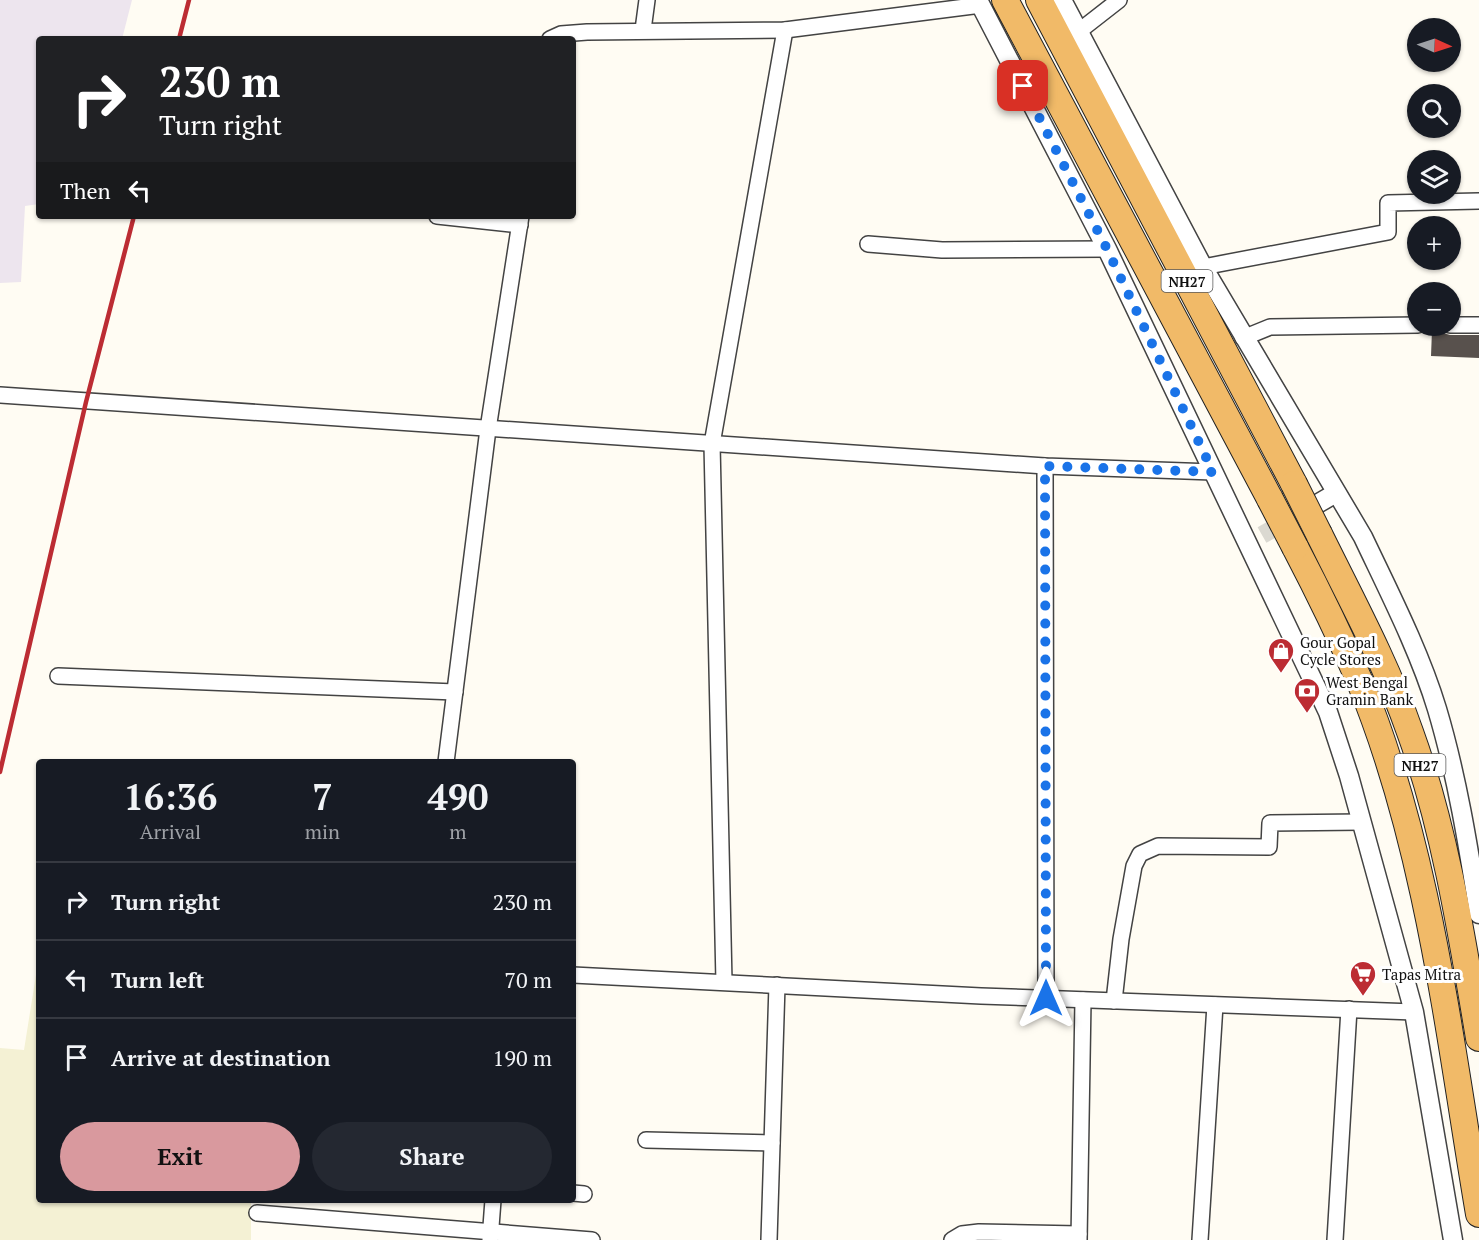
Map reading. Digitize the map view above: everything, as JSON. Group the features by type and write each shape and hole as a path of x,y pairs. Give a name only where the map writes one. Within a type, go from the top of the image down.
{"highway":[{"name":"NH27","path":"1039,0 1294,484 1387,670 1412,735 1455,903 1479,1038"},
{"name":"NH27","path":"988,2 1270,499 1360,683 1391,773 1415,860 1440,985 1479,1214"}],"street":[{"path":"643,30 647,0"},
{"path":"1062,0 1203,267 1362,537 1385,583 1436,706 1452,761 1479,914"},
{"path":"1078,32 1119,0"},
{"path":"557,36 643,30 784,30 988,2 1213,472 1254,539 1328,712 1362,822 1414,1012 1453,1240"},
{"path":"724,982 712,444 784,30"},
{"path":"1203,267 1388,232 1388,203 1479,201"},
{"path":"446,759 488,429 520,221 487,219"},
{"path":"868,244 942,250 1107,249"},
{"path":"1461,325 1479,324"},
{"path":"1243,338 1270,327 1407,325"},
{"path":"0,394 1045,466 1213,472"},
{"path":"1045,466 1046,998"},
{"path":"1312,507 1336,493"},
{"path":"58,676 455,692"},
{"path":"1114,1001 1121,939 1134,866 1140,854 1158,846 1269,847 1270,823 1362,822"},
{"path":"576,975 1083,1000 1414,1012"},
{"path":"769,1240 777,985"},
{"path":"952,1240 963,1234 979,1232 1079,1237 1083,1000"},
{"path":"1200,1240 1215,1005"},
{"path":"1335,1240 1348,1009"},
{"path":"646,1140 772,1143"},
{"path":"490,1235 493,1203"},
{"path":"257,1213 490,1235 592,1240"}],"shaded area":[{"path":"0,0 132,0 123,36 36,36 36,204 25,206 21,282 0,283"},
{"path":"36,975 36,1203 251,1203 251,1240 0,1240 0,1048 24,1050"}],"building":[{"path":"1479,335 1479,358 1431,356 1432,336"}],"tunnel":[{"path":"1262,535 1312,507"}],"railway":[{"path":"180,36 189,0"},
{"path":"0,772 86,402 133,219"}],"place":[{"name":"Gour Gopal Cycle Stores","path":"1281,674"},
{"name":"West Bengal Gramin Bank","path":"1307,714"},
{"name":"Tapas Mitra","path":"1363,997"}],"route":[{"path":"1023,86 1107,249 1213,472 1045,466 1046,998"}]}
